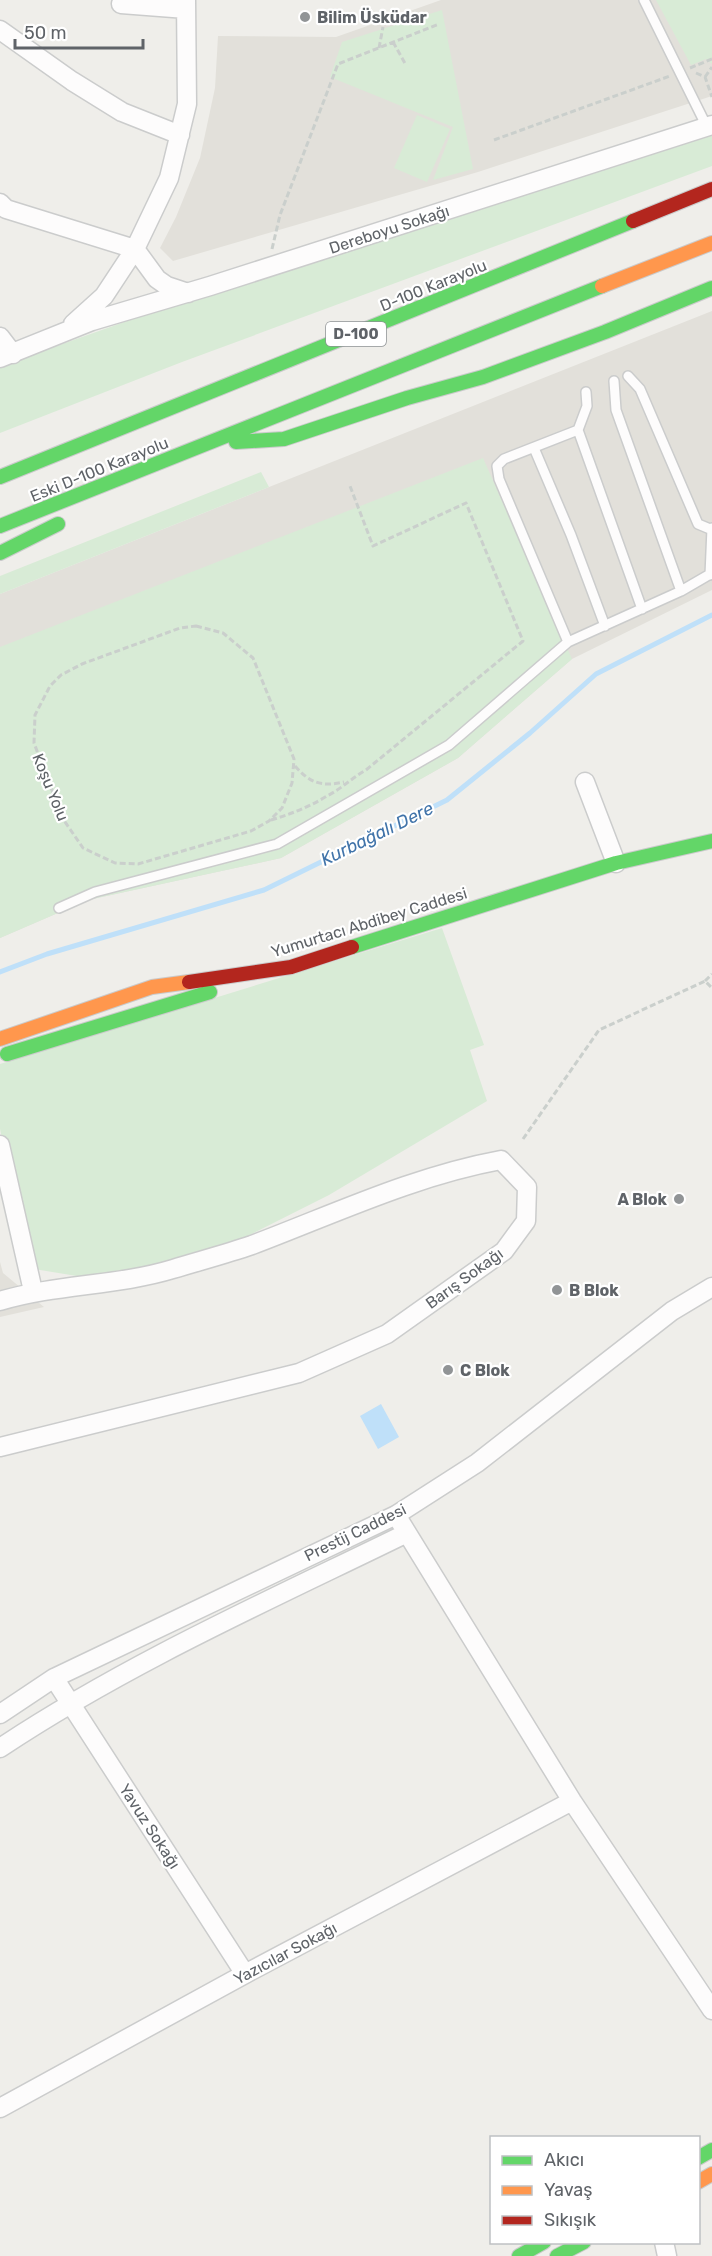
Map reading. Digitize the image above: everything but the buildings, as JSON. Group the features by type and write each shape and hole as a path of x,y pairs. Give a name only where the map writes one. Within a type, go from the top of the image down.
{"main road":[{"name":"D-100 Karayolu","path":"0,477 712,189"},
{"name":"D-100","path":"211,442 712,243"},
{"path":"105,500 211,442 284,439 407,398 483,378 605,332 712,288"},
{"name":"Eski D-100 Karayolu","path":"0,526 211,442"},
{"path":"0,545 73,515 0,553"},
{"name":"Yumurtacı Abdibey Caddesi","path":"0,1039 152,987 291,967 616,863 712,841"},
{"path":"0,1057 291,967"},
{"path":"519,2256 540,2244"},
{"path":"557,2256 580,2244"}],"street":[{"path":"0,337 6,356 65,331 104,296 135,249 169,178 187,104 186,4 121,4"},
{"path":"0,30 72,81 122,112 180,135"},
{"name":"Dereboyu Sokağı","path":"65,331 709,126"},
{"path":"0,203 6,209 135,249 157,279 167,286 188,293"},
{"path":"585,782 616,863"},
{"path":"0,1145 33,1291 0,1301"},
{"name":"Barış Sokağı","path":"0,1447 299,1372 387,1334 504,1251 526,1221 527,1187 501,1160 464,1167 383,1194 249,1246 145,1277 33,1291"},
{"name":"Prestij Caddesi","path":"0,1714 54,1678 396,1515 477,1463 646,1330 712,1287"},
{"path":"396,1515 572,1801 712,2010"},
{"name":"Prestij Caddesi","path":"0,1748 71,1703 194,1638 407,1533"},
{"name":"Yavuz Sokağı","path":"54,1678 246,1974"},
{"name":"Yazıcılar Sokağı","path":"0,2108 572,1801"}],"lane":[{"path":"644,0 709,126"},
{"path":"59,908 94,892 277,844 449,746 568,642 681,591 711,574 711,528 698,524 640,389 628,376"},
{"path":"614,381 616,410 681,591"},
{"path":"586,392 587,406 578,430 642,609"},
{"path":"568,642 499,479 498,466 504,459 578,430"},
{"path":"534,448 571,535 605,627"}],"path":[{"path":"268,268 280,215 338,64 439,24"},
{"path":"379,48 383,27"},
{"path":"393,42 406,65"},
{"path":"712,59 687,70 705,77 712,97"},
{"path":"705,77 712,67"},
{"path":"494,140 680,73"},
{"path":"269,821 297,812 330,795 345,782 366,770 524,641 466,503 373,546 350,486"},
{"name":"Koşu Yolu","path":"180,628 210,629 229,637 253,658 294,759 292,783 287,797 269,821 251,831 138,864 115,863 98,856 83,848 68,828 34,743 35,715 41,700 61,675 82,664 180,628"},
{"path":"294,764 308,780 320,785 345,782"},
{"path":"523,1138 599,1030 705,981 712,974"},
{"path":"705,981 712,988"}],"shaded area":[{"path":"441,0 712,0 712,96 478,172 173,261 160,248 176,217 200,158 215,88 218,36 336,37"},
{"path":"712,311 712,590 572,659 458,758 281,858 88,900 0,938 0,594"},
{"path":"0,1262 3,1273 44,1307 0,1317"}],"green space":[{"path":"656,0 712,0 712,64 706,59 691,65"},
{"path":"442,10 473,169 433,180 453,127 330,77 342,42"},
{"path":"417,115 450,129 427,182 394,168"},
{"path":"712,133 712,166 182,362 0,433 0,366 198,296"},
{"path":"483,458 572,659 458,758 281,858 88,900 0,938 0,647"},
{"path":"261,472 269,487 0,594 0,576"},
{"path":"442,928 484,1045 470,1050 487,1101 329,1195 194,1263 95,1279 28,1268 0,1129 0,1064"}],"water":[{"path":"381,1404 399,1437 378,1449 360,1416"}],"waterway":[{"name":"Kurbağalı Dere","path":"0,972 47,954 264,890 447,800 530,733 596,674 712,615"}],"traffic: fast":[{"path":"0,477 633,221"},
{"path":"0,526 602,286"},
{"path":"236,442 284,439 407,398 483,377 605,332 712,288"},
{"path":"0,553 58,524"},
{"path":"352,947 616,863 712,841"},
{"path":"7,1054 210,992"},
{"path":"700,2157 712,2150"},
{"path":"519,2256 540,2244"},
{"path":"557,2256 580,2244"}],"traffic: slow":[{"path":"602,286 712,243"},
{"path":"0,1039 152,987 189,982"},
{"path":"700,2181 712,2174"}],"traffic: jam":[{"path":"633,221 712,189"},
{"path":"189,982 291,967 352,947"}],"place":[{"name":"Bilim Üsküdar","path":"305,17"},
{"name":"A Blok","path":"679,1199"},
{"name":"B Blok","path":"557,1290"},
{"name":"C Blok","path":"448,1370"}]}
